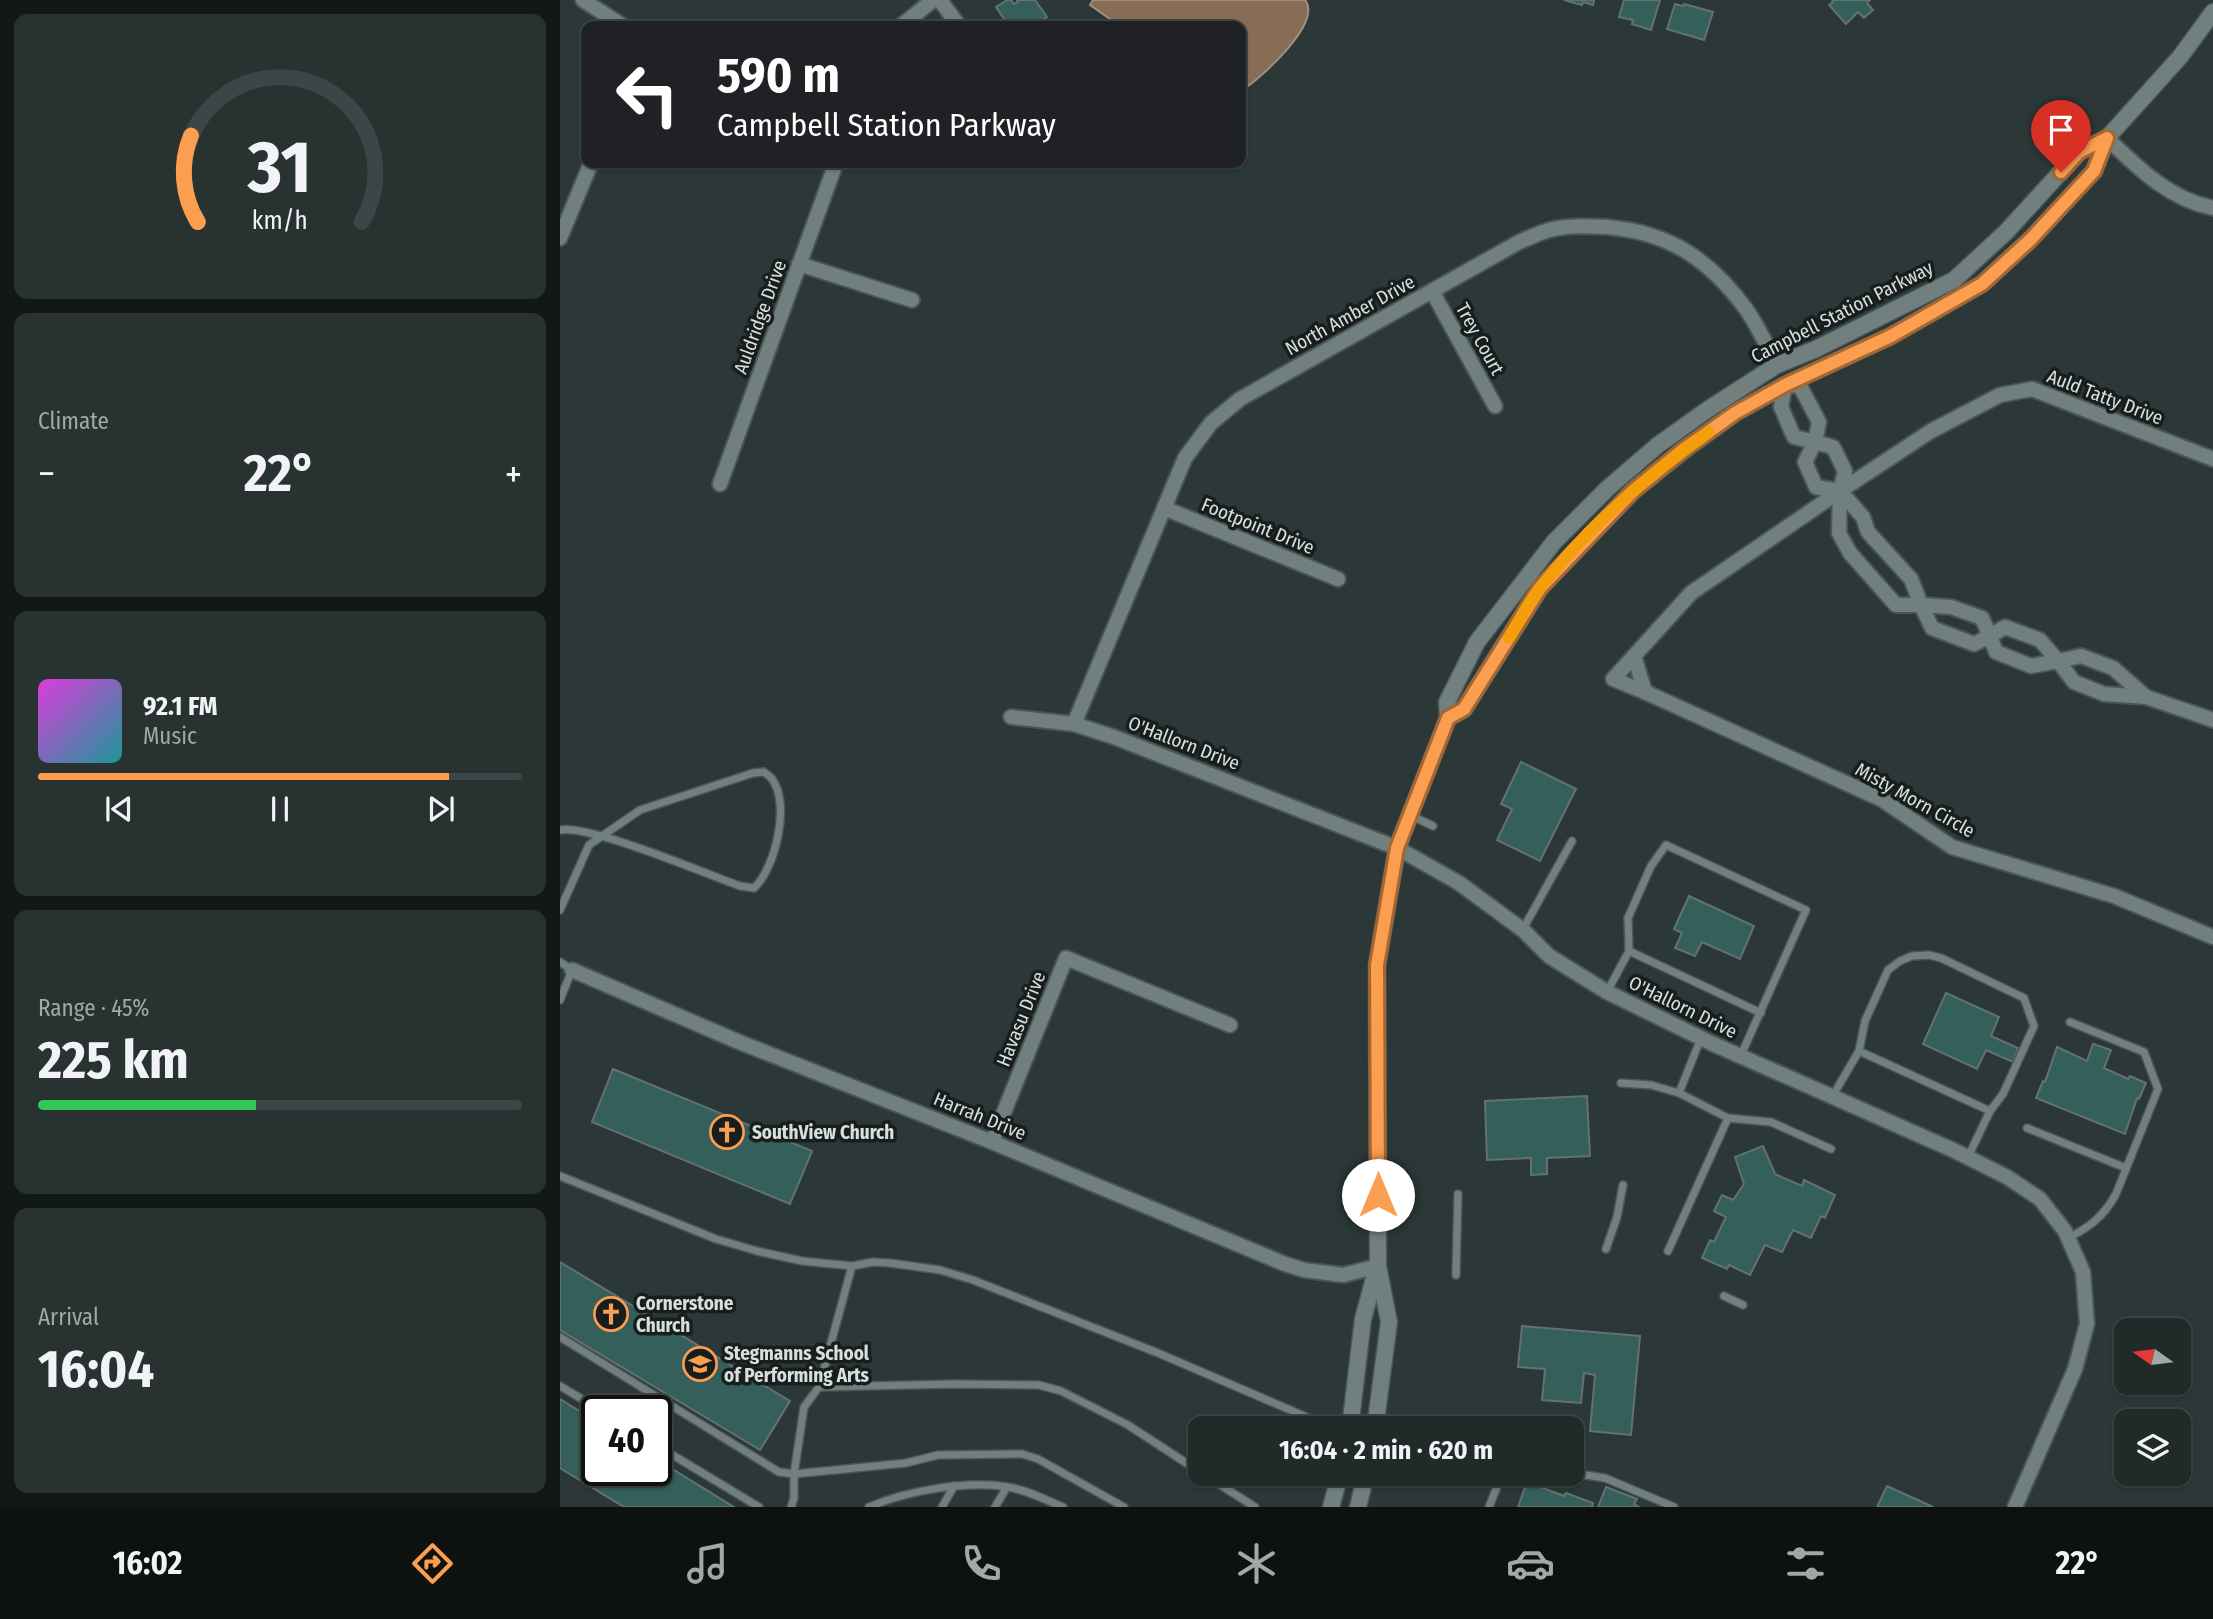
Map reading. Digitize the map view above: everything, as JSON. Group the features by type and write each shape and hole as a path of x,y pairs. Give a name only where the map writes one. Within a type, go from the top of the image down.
{"street":[{"path":"583,0 614,21"},
{"path":"907,21 933,0"},
{"path":"940,0 955,21"},
{"name":"Campbell Station Parkway","path":"1448,718 1464,709 1540,588 1624,500 1683,450 1735,413 1785,385 1891,336 1982,284 2031,239 2094,171 2107,138 2180,57 2213,12"},
{"path":"2107,138 2141,170 2175,195 2194,204 2213,208"},
{"name":"Campbell Station Parkway","path":"1377,1416 1389,1322 1378,1266 1377,965 1397,848 1448,718 1447,702 1477,642 1555,542 1608,488 1658,445 1777,365 1816,349 1954,280 2006,232 2079,152 2107,138"},
{"path":"560,237 589,168"},
{"name":"Auldridge Drive","path":"720,484 834,168"},
{"name":"North Amber Drive","path":"1074,724 1185,458 1211,424 1240,399 1519,242 1551,230 1587,226 1631,229 1663,239 1688,251 1714,270 1747,310 1777,365"},
{"path":"799,264 912,300"},
{"name":"Trey Court","path":"1432,291 1495,406"},
{"path":"1777,365 1785,385 1782,407 1794,437 1833,447 1845,471 1840,491 1839,533 1850,553 1896,605 1951,607 1982,618 1996,652 2031,666 2081,656 2113,668 2146,697"},
{"path":"1785,385 1800,386 1819,422 1815,442 1805,462 1816,487 1840,491 1863,517 1868,532 1911,579 1932,628 1974,644 2005,627 2040,640 2074,682 2104,694 2146,697 2213,720"},
{"name":"Auld Tatty Drive","path":"1840,491 1931,431 2000,395 2032,389 2213,458"},
{"name":"Misty Morn Circle","path":"1840,491 1691,593 1613,680 1881,799 1952,847 2114,896 2213,937"},
{"name":"Footpoint Drive","path":"1164,508 1338,579"},
{"path":"1634,656 1645,692"},
{"name":"O'Hallorn Drive","path":"1011,717 1074,724 1114,737 1397,848 1459,883 1523,930 1549,956 1607,992 1740,1056 1968,1157 2007,1177 2040,1199 2065,1231 2082,1272 2087,1324 2076,1369 2015,1507"},
{"name":"Havasu Drive","path":"992,1142 1066,958 1230,1025"},
{"name":"Harrah Drive","path":"566,966 739,1042 1304,1270 1343,1275 1378,1266"},
{"name":"Campbell Station Parkway","path":"1351,1416 1363,1319 1378,1266"},
{"path":"1331,1507 1337,1486"},
{"path":"1358,1507 1363,1486"}],"lane":[{"path":"560,830 570,828 602,836 740,886 754,888 765,878 780,830 781,800 773,779 764,772 752,773 640,810 602,836 589,845 560,910"},
{"path":"1410,816 1433,826"},
{"path":"1523,930 1572,841"},
{"path":"1607,992 1629,951 1628,918 1651,866 1666,845 1806,910 1740,1056"},
{"path":"1629,951 1761,1013"},
{"path":"1832,1097 1858,1051 1865,1021 1888,970 1912,956 1929,955 1941,958 2024,998 2034,1026 2003,1094 1990,1111 1968,1157"},
{"path":"560,1000 566,966"},
{"path":"2068,1238 2098,1220 2108,1209 2158,1088 2144,1052 2070,1022"},
{"path":"1679,1093 1701,1038"},
{"path":"1858,1051 1990,1111"},
{"path":"1620,1083 1651,1085 1679,1093 1728,1118 1771,1122 1831,1149"},
{"path":"1668,1251 1728,1118"},
{"path":"2027,1128 2126,1168"},
{"path":"560,1176 716,1239 802,1261 852,1266 873,1262 890,1263 940,1270 974,1280 1158,1353 1304,1416"},
{"path":"1606,1249 1617,1217 1623,1185"},
{"path":"1456,1275 1458,1194"},
{"path":"791,1507 804,1407 819,1387 852,1266"},
{"path":"1724,1296 1743,1305"},
{"path":"560,1337 779,1472 794,1474 906,1463 937,1455 1022,1454 1038,1458 1124,1507"},
{"path":"819,1387 1039,1385 1061,1391 1128,1425 1188,1464"},
{"path":"560,1387 581,1399"},
{"path":"672,1455 759,1507"},
{"path":"1584,1475 1605,1478 1674,1507"},
{"path":"942,1507 954,1486"},
{"path":"869,1507 891,1497 954,1486 1007,1487 1063,1507"},
{"path":"1222,1486 1255,1507"},
{"path":"1489,1507 1497,1486"},
{"path":"995,1507 1007,1487"}],"shaded area":[{"path":"1093,0 1305,0 1308,10 1298,36 1287,50 1246,87 1246,21 1113,21 1090,5"}],"building":[{"path":"1007,0 1014,4 1017,0 1035,0 1047,17 1041,21 1006,21 996,7"},
{"path":"1564,0 1594,0 1593,5 1583,2 1582,5"},
{"path":"1624,0 1660,0 1651,30 1632,24 1633,20 1619,17"},
{"path":"1832,0 1870,0 1867,3 1873,10 1864,18 1858,12 1846,24 1829,5"},
{"path":"1675,4 1713,12 1704,40 1667,29"},
{"path":"1521,762 1576,789 1540,861 1497,840 1512,809 1501,804"},
{"path":"1689,896 1754,926 1740,959 1702,942 1695,956 1675,948 1682,933 1674,929"},
{"path":"1946,993 1999,1017 1991,1036 2018,1048 2013,1062 1986,1050 1977,1069 1923,1044"},
{"path":"2093,1044 2111,1050 2104,1068 2128,1079 2130,1076 2146,1083 2139,1099 2137,1098 2125,1134 2036,1098 2043,1081 2045,1082 2057,1047 2087,1061"},
{"path":"613,1069 812,1151 790,1204 592,1122"},
{"path":"1587,1096 1590,1156 1547,1158 1547,1174 1531,1175 1531,1158 1487,1160 1485,1101"},
{"path":"1763,1146 1775,1174 1802,1186 1804,1180 1835,1195 1825,1218 1821,1216 1811,1238 1793,1230 1782,1252 1765,1245 1750,1275 1729,1265 1727,1269 1702,1258 1710,1240 1714,1242 1726,1217 1714,1211 1722,1195 1733,1200 1744,1184 1735,1157"},
{"path":"560,1262 790,1401 760,1450 560,1330"},
{"path":"1522,1326 1640,1336 1631,1435 1590,1431 1595,1375 1584,1373 1581,1403 1542,1400 1545,1369 1518,1367"},
{"path":"560,1399 581,1412 581,1481 560,1468"},
{"path":"672,1469 734,1507 624,1507 590,1486 672,1486"},
{"path":"1526,1486 1538,1486 1593,1503 1594,1507 1518,1507"},
{"path":"1887,1486 1933,1507 1877,1507"},
{"path":"1606,1487 1637,1499 1634,1504 1639,1507 1598,1507"}],"slow traffic":[{"path":"1509,638 1540,588 1588,535 1633,491 1709,432"}],"place":[{"name":"SouthView Church","path":"727,1132"},
{"name":"Cornerstone Church","path":"611,1314"},
{"name":"Stegmanns School of Performing Arts","path":"700,1364"}],"route":[{"path":"1378,1195 1377,965 1397,848 1448,718 1464,709 1540,588 1633,491 1683,450 1735,413 1785,385 1891,336 1982,284 2031,239 2094,171 2107,138 2079,152 2061,172"}]}
